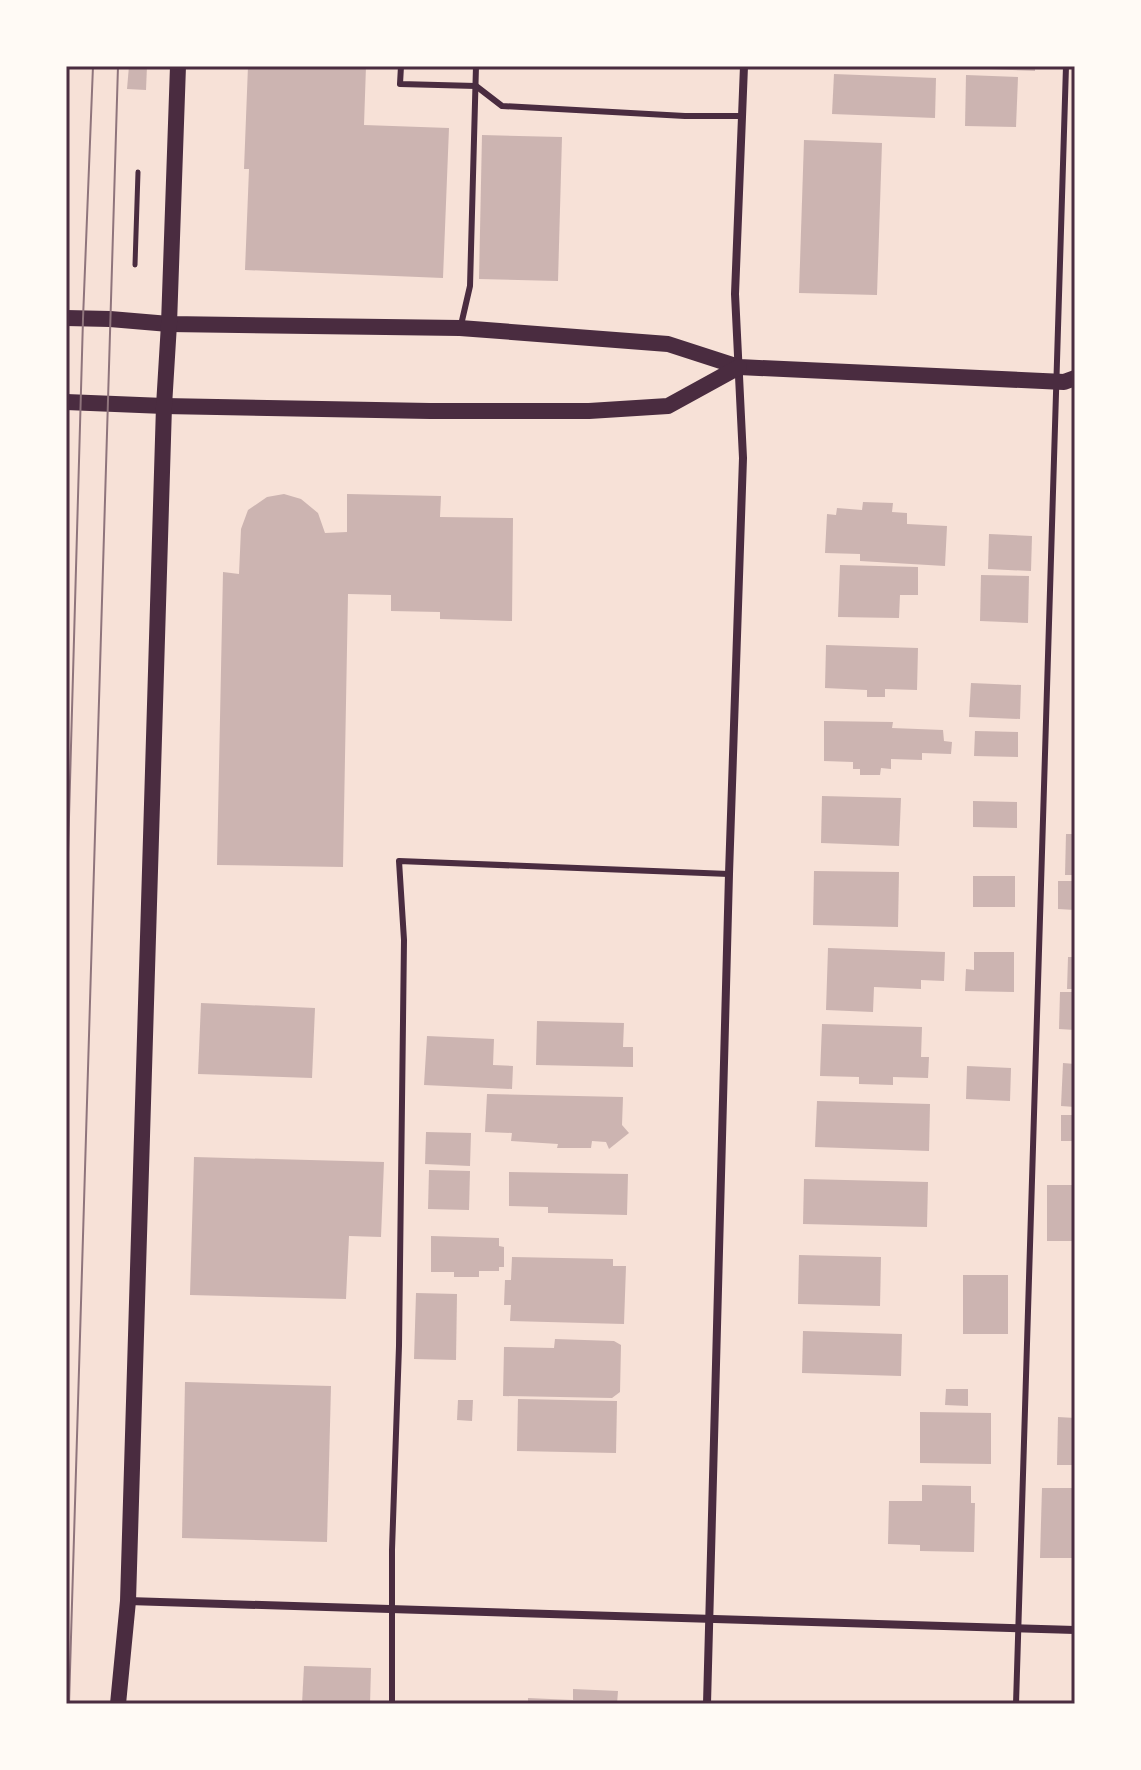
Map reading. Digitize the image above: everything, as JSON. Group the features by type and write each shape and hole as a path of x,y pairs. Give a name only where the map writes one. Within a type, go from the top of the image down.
{"main road":[{"path":"118,1704 128,1601 164,406 178,66"},
{"path":"66,318 169,324 460,328 668,344 739,367 1068,382"},
{"path":"66,402 430,411 589,411 668,406 739,367"}],"street":[{"path":"707,1704 743,458 735,294 744,66"},
{"path":"128,1601 1075,1630"}],"lane":[{"path":"401,66 400,84 476,86 502,106 742,116"},
{"path":"460,328 470,286 476,66"},
{"path":"1016,1704 1068,382 1066,66"},
{"path":"392,1704 392,1550 399,1346 404,940 399,861 729,874"}],"path":[{"path":"135,265 138,172"}],"building":[{"path":"129,66 147,66 146,90 127,89"},
{"path":"248,66 366,66 364,125 449,128 443,278 245,270 249,169 244,169"},
{"path":"989,66 1035,66 1035,71 989,69"},
{"path":"834,74 936,78 935,118 832,114"},
{"path":"966,75 1018,77 1016,127 965,126"},
{"path":"482,135 562,137 558,281 479,279"},
{"path":"804,140 882,143 877,295 799,293"},
{"path":"284,494 301,499 318,513 325,533 347,532 347,494 441,496 440,517 513,518 512,621 440,619 440,612 391,611 391,595 348,594 343,867 217,865 223,572 239,574 241,529 248,510 267,497"},
{"path":"863,502 893,503 892,512 907,513 907,524 947,526 945,566 860,561 860,554 825,553 827,514 836,515 837,508 862,510"},
{"path":"989,534 1032,536 1031,571 988,569"},
{"path":"840,565 918,567 918,595 900,595 899,618 838,617"},
{"path":"981,575 1029,576 1028,623 980,621"},
{"path":"826,645 918,648 917,690 885,689 885,697 867,697 867,690 825,688"},
{"path":"971,683 1021,685 1020,719 969,717"},
{"path":"824,721 893,722 892,728 943,730 944,741 952,742 951,754 922,753 922,760 891,759 891,769 881,768 880,775 860,775 860,769 853,769 853,762 824,761"},
{"path":"975,731 1018,732 1018,757 974,756"},
{"path":"822,796 901,798 899,846 821,843"},
{"path":"973,801 1017,802 1017,828 973,827"},
{"path":"1066,834 1075,834 1075,875 1065,875"},
{"path":"814,871 899,872 898,927 813,925"},
{"path":"973,876 1015,876 1015,907 973,907"},
{"path":"1058,881 1075,881 1075,910 1058,909"},
{"path":"828,948 945,952 944,981 921,980 921,989 874,987 873,1012 826,1010"},
{"path":"974,952 1014,952 1014,992 965,991 966,969 974,970"},
{"path":"1068,957 1075,957 1075,989 1067,989"},
{"path":"1060,992 1075,992 1075,1030 1059,1029"},
{"path":"201,1003 315,1008 312,1078 198,1074"},
{"path":"537,1021 624,1023 623,1047 633,1047 633,1067 536,1065"},
{"path":"822,1024 922,1027 921,1057 929,1057 928,1078 893,1077 893,1085 859,1084 859,1077 820,1076"},
{"path":"427,1036 494,1039 493,1065 513,1066 512,1089 424,1085"},
{"path":"1063,1063 1075,1064 1075,1107 1061,1106"},
{"path":"967,1066 1011,1068 1010,1101 966,1099"},
{"path":"487,1094 623,1097 622,1125 629,1133 609,1149 606,1142 592,1141 591,1148 557,1148 558,1144 511,1141 512,1133 485,1132"},
{"path":"817,1101 930,1104 929,1151 815,1147"},
{"path":"1061,1115 1075,1115 1075,1141 1061,1141"},
{"path":"426,1132 471,1133 470,1166 425,1164"},
{"path":"194,1157 384,1162 381,1237 349,1236 346,1299 190,1295"},
{"path":"429,1170 470,1171 469,1210 428,1209"},
{"path":"509,1172 628,1174 627,1215 548,1213 548,1207 509,1206"},
{"path":"804,1179 928,1182 927,1227 803,1224"},
{"path":"1047,1185 1075,1185 1075,1241 1047,1241"},
{"path":"431,1236 499,1238 499,1246 504,1247 504,1267 499,1267 499,1271 479,1271 479,1277 454,1277 454,1272 431,1272"},
{"path":"799,1255 881,1257 880,1306 798,1304"},
{"path":"512,1257 613,1259 613,1266 626,1266 624,1324 510,1321 511,1305 504,1305 505,1280 511,1280"},
{"path":"963,1275 1008,1275 1008,1334 963,1334"},
{"path":"416,1293 457,1294 456,1360 414,1359"},
{"path":"803,1331 902,1334 901,1376 802,1373"},
{"path":"555,1339 614,1341 621,1345 620,1392 612,1398 503,1396 504,1347 554,1348"},
{"path":"185,1382 331,1386 327,1542 182,1538"},
{"path":"946,1389 968,1389 968,1406 945,1405"},
{"path":"518,1399 617,1401 616,1453 517,1451"},
{"path":"458,1400 473,1400 472,1421 457,1420"},
{"path":"920,1412 991,1413 991,1464 920,1463"},
{"path":"1058,1417 1075,1418 1075,1465 1057,1465"},
{"path":"922,1485 971,1486 971,1503 975,1503 974,1552 920,1551 920,1545 888,1544 889,1501 922,1501"},
{"path":"1042,1488 1075,1488 1075,1558 1040,1558"},
{"path":"304,1666 371,1668 370,1704 302,1704"},
{"path":"573,1689 618,1691 617,1704 528,1704 528,1698 573,1700"}],"tram line":[{"path":"66,924 93,66"},
{"path":"69,1704 118,66"}]}
